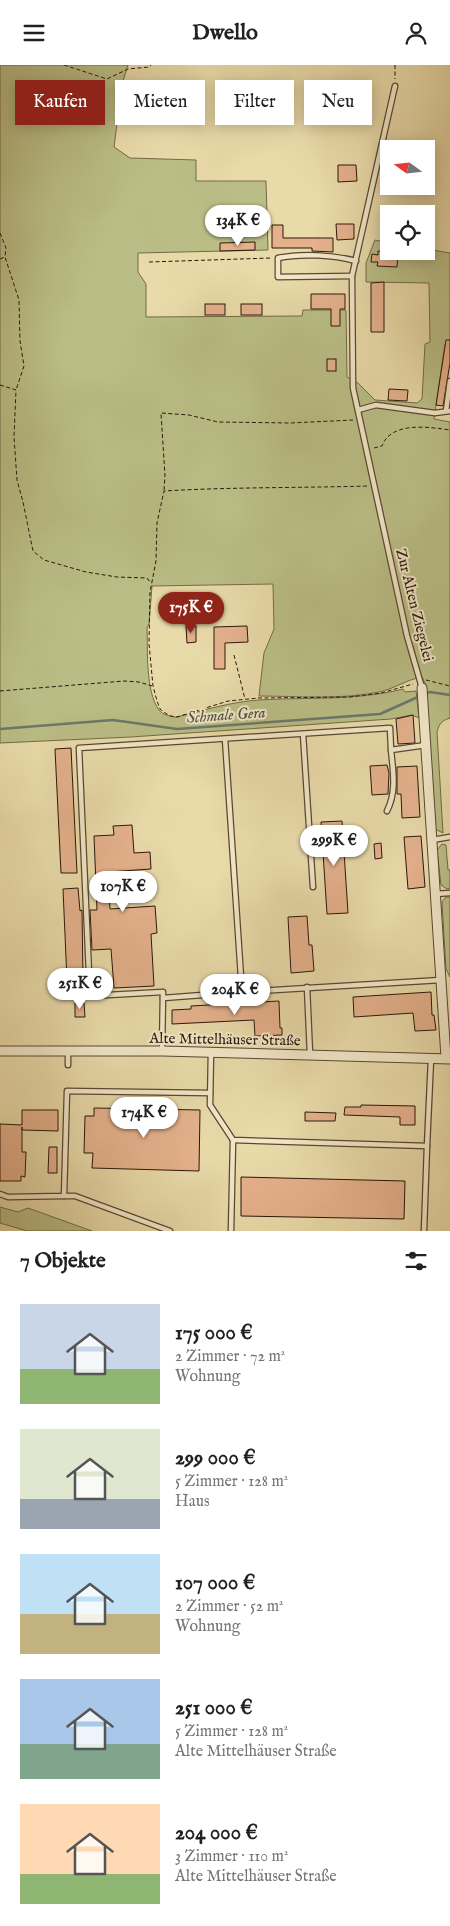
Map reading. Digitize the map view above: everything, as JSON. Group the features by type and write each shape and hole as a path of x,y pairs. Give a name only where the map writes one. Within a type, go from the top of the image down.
{"street":[{"name":"Zur Alten Ziegelei","path":"421,685 448,1059"},
{"name":"Alte Mittelhäuser Straße","path":"0,1051 162,1051 448,1059"}],"lane":[{"name":"Zur Alten Ziegelei","path":"395,86 352,276 353,388 407,636 421,685"},
{"path":"352,276 278,277 278,258 288,256 328,256 356,261"},
{"path":"358,410 376,405 435,413 448,411 450,381"},
{"path":"162,1051 163,992 90,996 79,748 390,728 394,787 391,803 387,811"},
{"path":"303,734 313,887"},
{"path":"225,739 242,992"},
{"path":"391,749 426,745"},
{"path":"432,840 450,837"},
{"path":"435,894 450,893"},
{"path":"163,998 307,987 441,980"},
{"path":"307,987 310,1054"},
{"path":"68,1051 68,1065"},
{"path":"211,1052 210,1105 233,1141 231,1231"},
{"path":"424,1231 431,1058"},
{"path":"64,1196 67,1091 210,1093"},
{"path":"233,1141 427,1146"},
{"path":"0,1194 8,1197 75,1196 170,1231"}],"path":[{"path":"64,65 107,79 128,69 150,67 151,65"},
{"path":"395,65 395,86"},
{"path":"0,233 6,248 5,257 19,299 20,341 24,366 16,390 14,437 17,480 33,551 44,561 86,572 117,577 147,578 151,583"},
{"path":"0,259 5,257"},
{"path":"149,262 278,258"},
{"path":"0,385 16,390"},
{"path":"360,419 290,423 218,422 189,415 161,413 165,476 164,491 156,523 156,561 151,583 149,644 153,686 160,709 171,717 177,717 228,701 349,697 421,685 426,681 450,686"},
{"path":"366,450 382,446 384,441 394,432 407,429 433,428 450,430"},
{"path":"164,491 374,486"},
{"path":"234,655 246,700"},
{"path":"0,691 124,681 139,682 153,686"}],"green space":[{"path":"0,65 128,65 123,80 115,80 115,125 117,125 114,147 130,158 196,160 196,181 266,181 268,250 138,253 138,272 146,284 146,317 302,316 303,310 346,310 347,377 358,383 375,400 417,403 422,399 425,344 430,342 429,283 366,282 366,263 375,240 380,241 380,260 435,260 435,250 450,253 450,345 445,344 434,419 450,422 450,718 441,723 437,732 443,833 435,829 426,685 422,677 385,691 349,696 259,696 264,653 274,629 273,584 152,586 149,624 147,627 148,670 151,692 161,712 177,717 249,701 349,697 403,689 405,692 416,691 419,718 412,715 391,719 131,737 0,743"},
{"path":"442,844 446,845 448,870 450,870 450,888 447,889 441,885 437,850"},
{"path":"446,897 450,897 450,977 446,969 442,902"},
{"path":"0,1207 18,1212 28,1208 92,1231 27,1231 0,1223"}],"building":[{"path":"338,165 356,165 357,181 338,182"},
{"path":"336,224 354,224 354,239 337,240"},
{"path":"272,225 283,225 283,238 333,238 333,252 312,251 312,248 272,248"},
{"path":"255,242 255,250 220,251 220,243"},
{"path":"378,251 380,251 380,260 398,260 397,267 377,266 378,262 371,262 372,254 378,255"},
{"path":"384,282 384,332 371,332 371,283"},
{"path":"311,294 345,294 345,309 340,309 340,326 331,326 331,309 311,309"},
{"path":"205,304 225,304 225,315 205,315"},
{"path":"241,304 262,304 262,315 241,315"},
{"path":"446,340 450,340 450,363 443,406 436,405"},
{"path":"327,359 336,359 336,371 327,371"},
{"path":"389,389 408,390 407,401 388,400"},
{"path":"186,626 196,626 196,642 187,643"},
{"path":"247,626 248,642 225,643 225,669 214,669 214,627"},
{"path":"413,715 415,743 398,744 396,719"},
{"path":"71,748 77,873 61,873 55,749"},
{"path":"387,765 389,773 388,794 372,795 370,766"},
{"path":"417,766 420,817 402,818 401,794 397,794 397,767"},
{"path":"342,821 348,913 327,914 321,822"},
{"path":"132,825 134,853 150,852 151,869 108,872 110,909 155,906 157,933 151,934 154,986 114,988 111,949 92,950 90,910 97,910 94,836 114,835 113,826"},
{"path":"421,836 425,887 408,889 404,837"},
{"path":"381,843 382,858 375,859 374,844"},
{"path":"78,888 80,911 82,910 83,980 67,981 63,889"},
{"path":"307,916 309,945 312,945 314,971 291,973 288,917"},
{"path":"431,992 432,1015 434,1015 436,1030 415,1031 413,1013 354,1017 353,997"},
{"path":"279,1001 282,1035 255,1036 254,1020 172,1024 172,1010 191,1009 191,1006"},
{"path":"75,1003 84,1003 85,1017 75,1017"},
{"path":"361,1105 415,1106 415,1125 400,1125 400,1117 344,1115 345,1107 361,1107"},
{"path":"94,1108 200,1110 199,1171 92,1168 93,1153 84,1153 85,1116 94,1116"},
{"path":"22,1110 58,1110 58,1131 22,1130 22,1152 26,1152 25,1177 21,1176 21,1181 0,1181 0,1124 22,1125"},
{"path":"305,1112 336,1113 335,1121 305,1121"},
{"path":"49,1147 57,1147 57,1173 48,1173"},
{"path":"241,1177 405,1181 404,1219 241,1216"}],"waterway":[{"name":"Schmale Gera","path":"425,694 430,692 450,695"},
{"name":"Schmale Gera","path":"0,729 113,720 177,729 380,714 420,696"}]}
